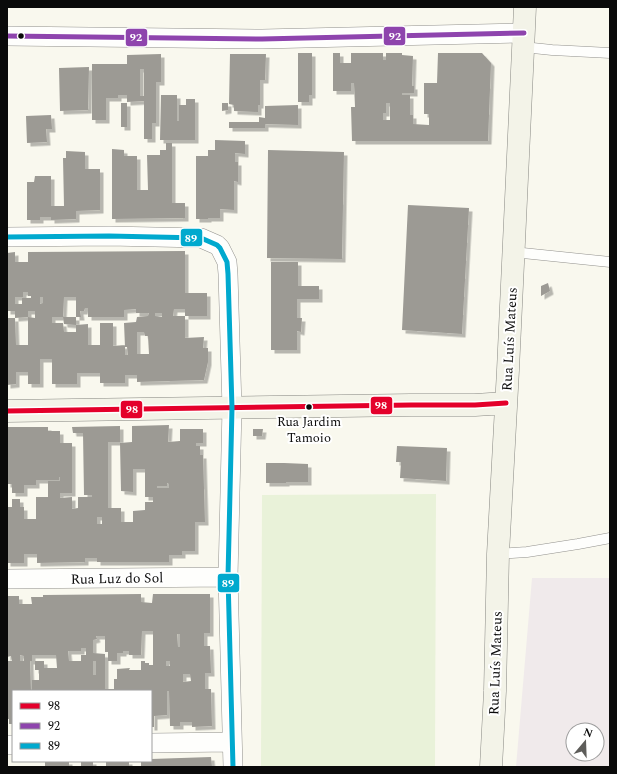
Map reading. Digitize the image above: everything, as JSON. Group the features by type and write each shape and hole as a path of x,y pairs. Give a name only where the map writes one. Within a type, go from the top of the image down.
{"main road":[{"name":"Rua Luís Mateus","path":"491,767 495,691 498,554 525,7"},
{"path":"7,411 475,405 506,403"}],"street":[{"path":"7,36 524,40"},
{"path":"7,237 109,236 200,238 217,245 227,262 232,408 228,577 233,767"},
{"name":"Rua Luz do Sol","path":"7,579 228,577"},
{"path":"152,743 232,742"}],"lane":[{"path":"524,40 552,50 610,53"},
{"path":"513,252 610,262"},
{"path":"498,554 527,552 610,538"}],"shaded area":[{"path":"532,578 610,578 610,767 516,767"}],"green space":[{"path":"436,494 435,767 261,767 262,495"}],"building":[{"path":"298,53 312,53 312,95 309,95 309,102 298,102"},
{"path":"333,53 340,53 340,63 351,63 351,53 383,53 383,60 386,60 386,53 402,53 402,55 413,56 412,86 414,86 414,93 402,93 402,95 410,95 410,115 413,115 413,124 429,125 429,114 424,114 424,83 437,83 438,53 482,53 491,63 488,141 352,141 351,107 355,107 354,83 351,83 351,91 333,91","holes":["386,103 390,103 390,120 383,120 383,113 386,113"]},
{"path":"161,54 161,82 156,82 156,123 152,123 152,139 144,139 144,101 127,102 127,95 118,95 118,98 106,98 106,120 92,120 92,64 127,64 127,55","holes":["140,69 144,69 144,96 140,96"]},
{"path":"230,54 266,54 265,80 260,80 260,105 258,105 258,112 234,111 234,105 229,104"},
{"path":"89,67 88,110 60,111 59,68"},
{"path":"161,95 177,95 177,121 179,121 179,105 186,105 186,99 195,99 195,140 160,140"},
{"path":"121,103 127,103 127,127 121,127"},
{"path":"222,103 228,103 228,110 222,111"},
{"path":"298,105 298,125 265,124 265,128 229,128 229,122 259,122 259,117 265,118 265,106"},
{"path":"51,115 52,129 46,129 47,142 27,143 26,116"},
{"path":"215,140 245,141 245,154 235,153 235,162 238,162 238,182 234,181 234,210 220,209 220,218 196,219 196,156 208,156 208,150 215,150"},
{"path":"166,143 172,143 172,203 185,203 185,218 112,219 112,149 124,150 124,156 137,156 137,190 148,190 147,155 160,155 160,150 166,150"},
{"path":"268,150 344,152 342,259 267,258"},
{"path":"66,151 85,152 85,169 100,169 100,210 76,211 76,219 51,220 51,217 40,217 40,220 27,220 27,182 34,182 35,176 51,176 51,206 64,206 63,158 66,158"},
{"path":"408,205 469,208 462,334 402,330"},
{"path":"185,251 185,293 207,293 207,316 185,316 185,338 204,337 203,348 208,348 208,362 204,380 137,382 137,375 125,375 125,383 100,383 100,373 77,373 77,384 52,384 52,359 40,359 40,384 28,384 28,372 16,372 16,384 7,385 7,318 15,318 15,311 7,311 7,253 15,252 15,262 28,262 28,252","holes":["23,292 28,292 28,296 31,296 31,298 22,298 22,304 15,304 15,297 23,297","40,297 43,297 43,303 40,304","64,297 76,297 76,317 81,317 80,311 84,311 85,308 88,308 88,317 124,317 124,310 136,309 136,313 149,313 148,316 137,317 136,322 124,323 125,345 113,346 113,323 100,323 100,345 88,345 88,324 76,325 76,332 64,332 63,323 52,323 52,317 63,317","174,309 185,309 185,316 173,316","28,311 35,311 35,318 28,317","155,313 162,313 162,317 155,316","28,317 28,345 16,345 15,318","137,332 144,332 145,336 148,336 149,354 137,354","125,347 127,347 128,355 125,355"]},
{"path":"271,262 298,262 298,286 319,286 319,299 297,299 297,318 302,318 301,332 297,331 297,350 271,350"},
{"path":"548,283 550,291 541,296 541,286"},
{"path":"63,317 76,317 76,325 64,324"},
{"path":"169,425 168,442 180,441 180,429 203,429 203,443 196,443 196,446 200,446 200,455 203,455 205,522 195,522 195,551 182,551 182,555 169,555 169,562 97,562 97,558 85,558 85,562 37,563 37,554 24,554 24,563 7,563 7,507 12,507 12,499 20,499 20,507 24,507 24,519 36,519 36,497 48,497 48,481 60,481 60,477 59,480 36,480 36,485 24,485 24,493 12,493 12,484 7,484 7,427 48,427 48,431 60,431 60,443 72,443 72,493 60,493 60,498 72,497 72,509 78,508 78,497 92,497 92,495 84,495 83,433 73,433 72,427 120,426 120,442 108,442 108,508 121,508 121,522 133,522 133,511 145,510 145,502 153,502 153,497 145,497 145,469 133,469 133,492 121,491 120,443 132,442 132,426","holes":["167,483 169,484 169,488 157,488 157,486 167,486","97,517 102,517 102,524 97,524"]},
{"path":"253,429 263,429 262,436 253,436"},
{"path":"397,446 447,448 446,481 400,478 401,462 396,462"},
{"path":"266,463 308,464 308,482 266,483"},
{"path":"141,594 141,602 152,603 153,594 210,594 210,633 204,633 204,646 210,646 211,673 205,673 205,689 211,689 212,726 192,727 192,722 180,722 180,726 170,726 169,691 167,691 167,715 154,716 154,727 152,727 152,690 32,690 32,680 39,680 39,670 35,670 35,661 44,661 44,668 57,668 56,655 32,655 32,661 30,661 31,690 12,690 12,724 9,724 9,719 7,719 7,661 12,661 11,656 7,657 7,596 19,596 19,604 32,604 31,597 43,597 43,595","holes":["142,631 153,631 153,665 149,665 149,663 141,661 141,670 129,670 130,668 117,669 117,679 114,679 114,689 105,689 105,654 93,653 93,640 97,639 96,636 105,636 105,652 108,652 108,661 117,661 117,653 123,653 123,651 129,651 129,655 141,655","177,634 180,634 180,647 178,647","81,648 86,648 86,655 81,655 81,661 69,661 68,651 81,651","20,655 24,656 24,661 20,661","93,661 96,661 96,675 93,675","166,661 170,661 170,666 166,666","183,674 190,674 191,681 183,682"]},
{"path":"211,757 212,767 141,767 141,762 152,762 152,759"},
{"path":"45,762 69,762 69,767 45,767"},
{"path":"81,762 93,762 93,767 81,767"},
{"path":"106,762 129,762 129,767 106,767"}],"transit line":[{"name":"92","path":"7,36 262,39 524,33"},
{"name":"89","path":"7,237 109,236 201,238 217,245 227,262 232,408 228,577 233,767"},
{"name":"98","path":"7,411 475,405 506,403"}],"place":[{"name":"Rua Jardim Tamoio","path":"309,407"}]}
